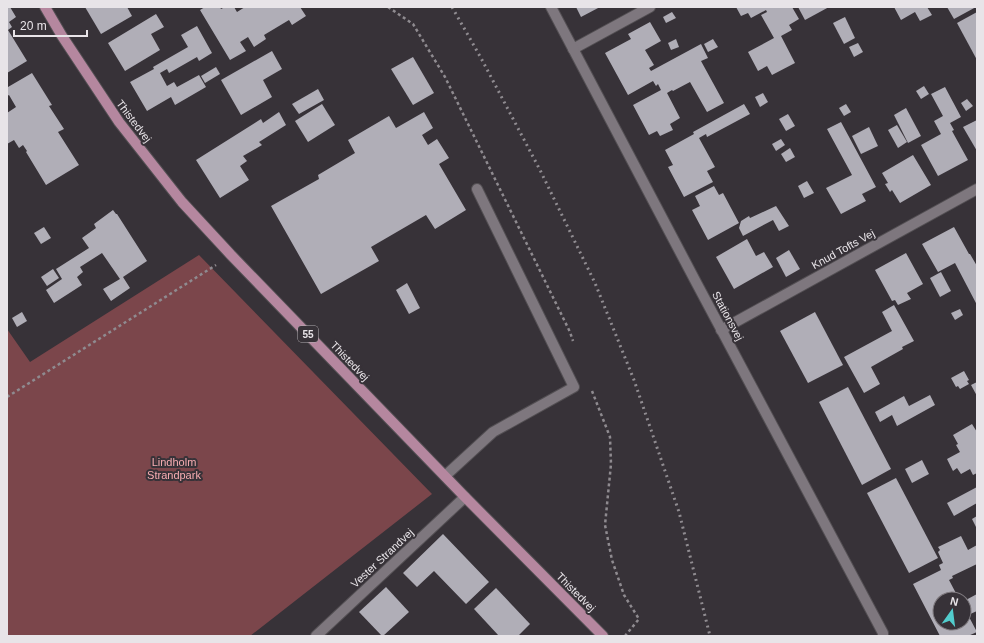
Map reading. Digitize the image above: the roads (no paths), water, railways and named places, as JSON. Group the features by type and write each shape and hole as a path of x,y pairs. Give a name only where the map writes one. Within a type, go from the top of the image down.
{"main road":[{"name":"Thistedvej","path":"45,7 62,36 119,122 182,202 231,255 465,497 603,636"}],"street":[{"name":"Stationsvej","path":"551,7 883,633 883,636"},
{"path":"573,49 650,7"},
{"path":"445,476 493,432 574,387 476,189"},
{"name":"Knud Tofts Vej","path":"721,330 977,189"},
{"name":"Vester Strandvej","path":"316,636 465,497"}],"railway":[{"path":"452,7 481,58 540,170 595,283 634,380 679,512 710,636"}],"park label":[{"name":"Lindholm Strandpark","path":"174,468"}]}
